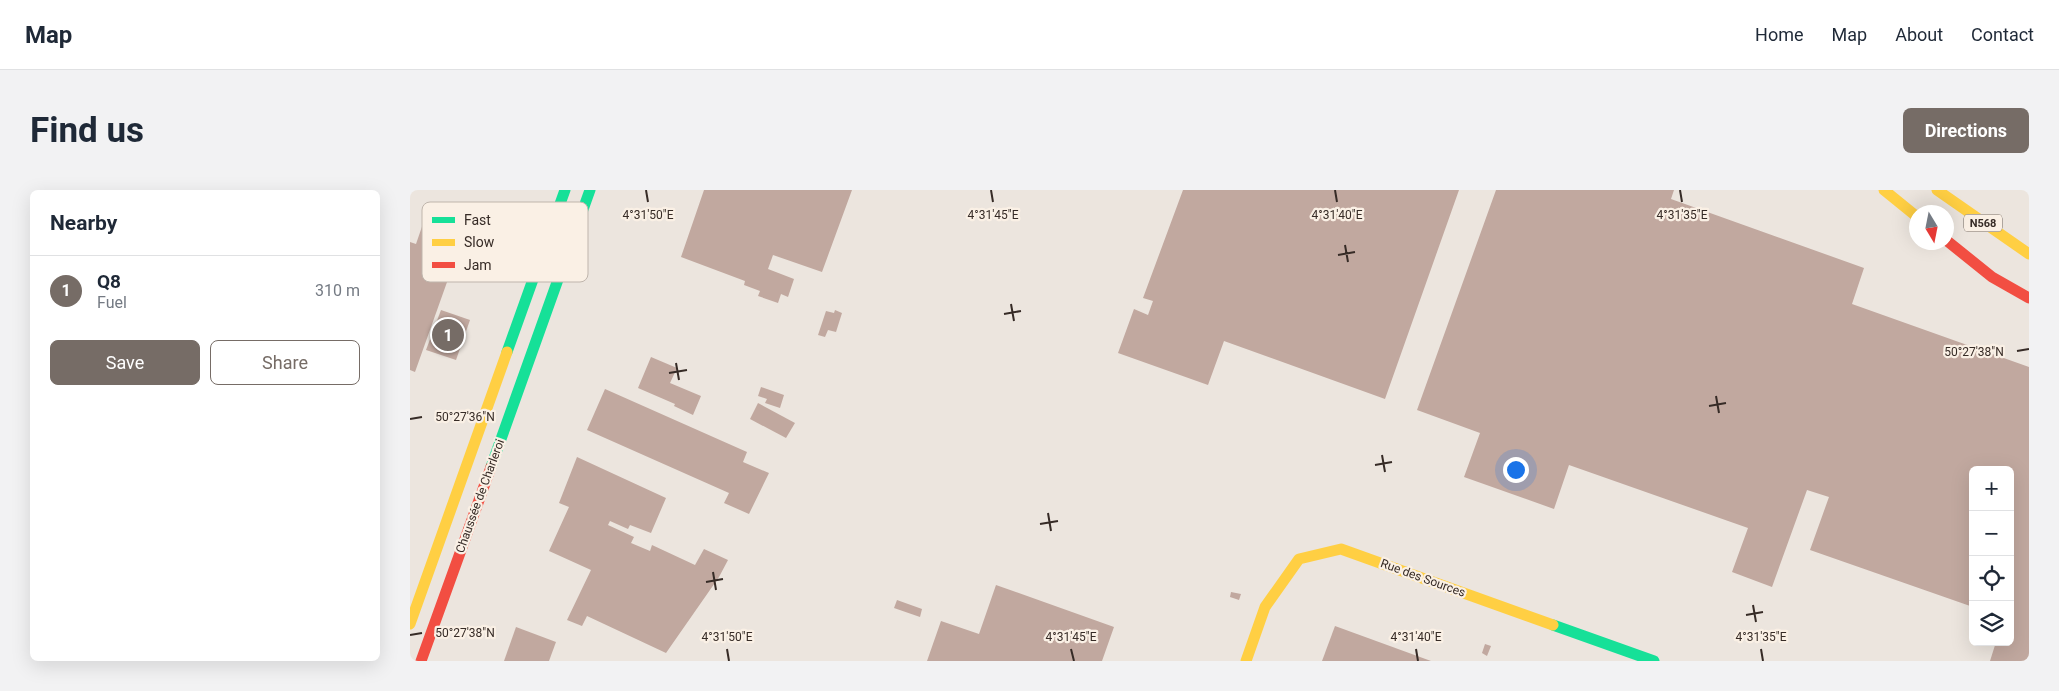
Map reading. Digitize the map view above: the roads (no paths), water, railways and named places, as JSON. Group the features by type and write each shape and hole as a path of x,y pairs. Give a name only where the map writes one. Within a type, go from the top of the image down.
{"main road":[{"name":"Chaussée de Charleroi","path":"561,202 565,190"},
{"name":"Chaussée de Charleroi","path":"586,202 590,190"},
{"path":"1884,190 1909,210"},
{"name":"N568","path":"1938,190 2029,254"},
{"name":"N568","path":"1954,246 1992,277 2029,298"},
{"name":"Chaussée de Charleroi","path":"410,624 532,282"},
{"name":"Chaussée de Charleroi","path":"421,661 557,282"},
{"name":"Rue des Sources","path":"1246,661 1265,607 1299,559 1341,549 1654,661"}],"place":[{"name":"Q8","path":"448,335"}]}
